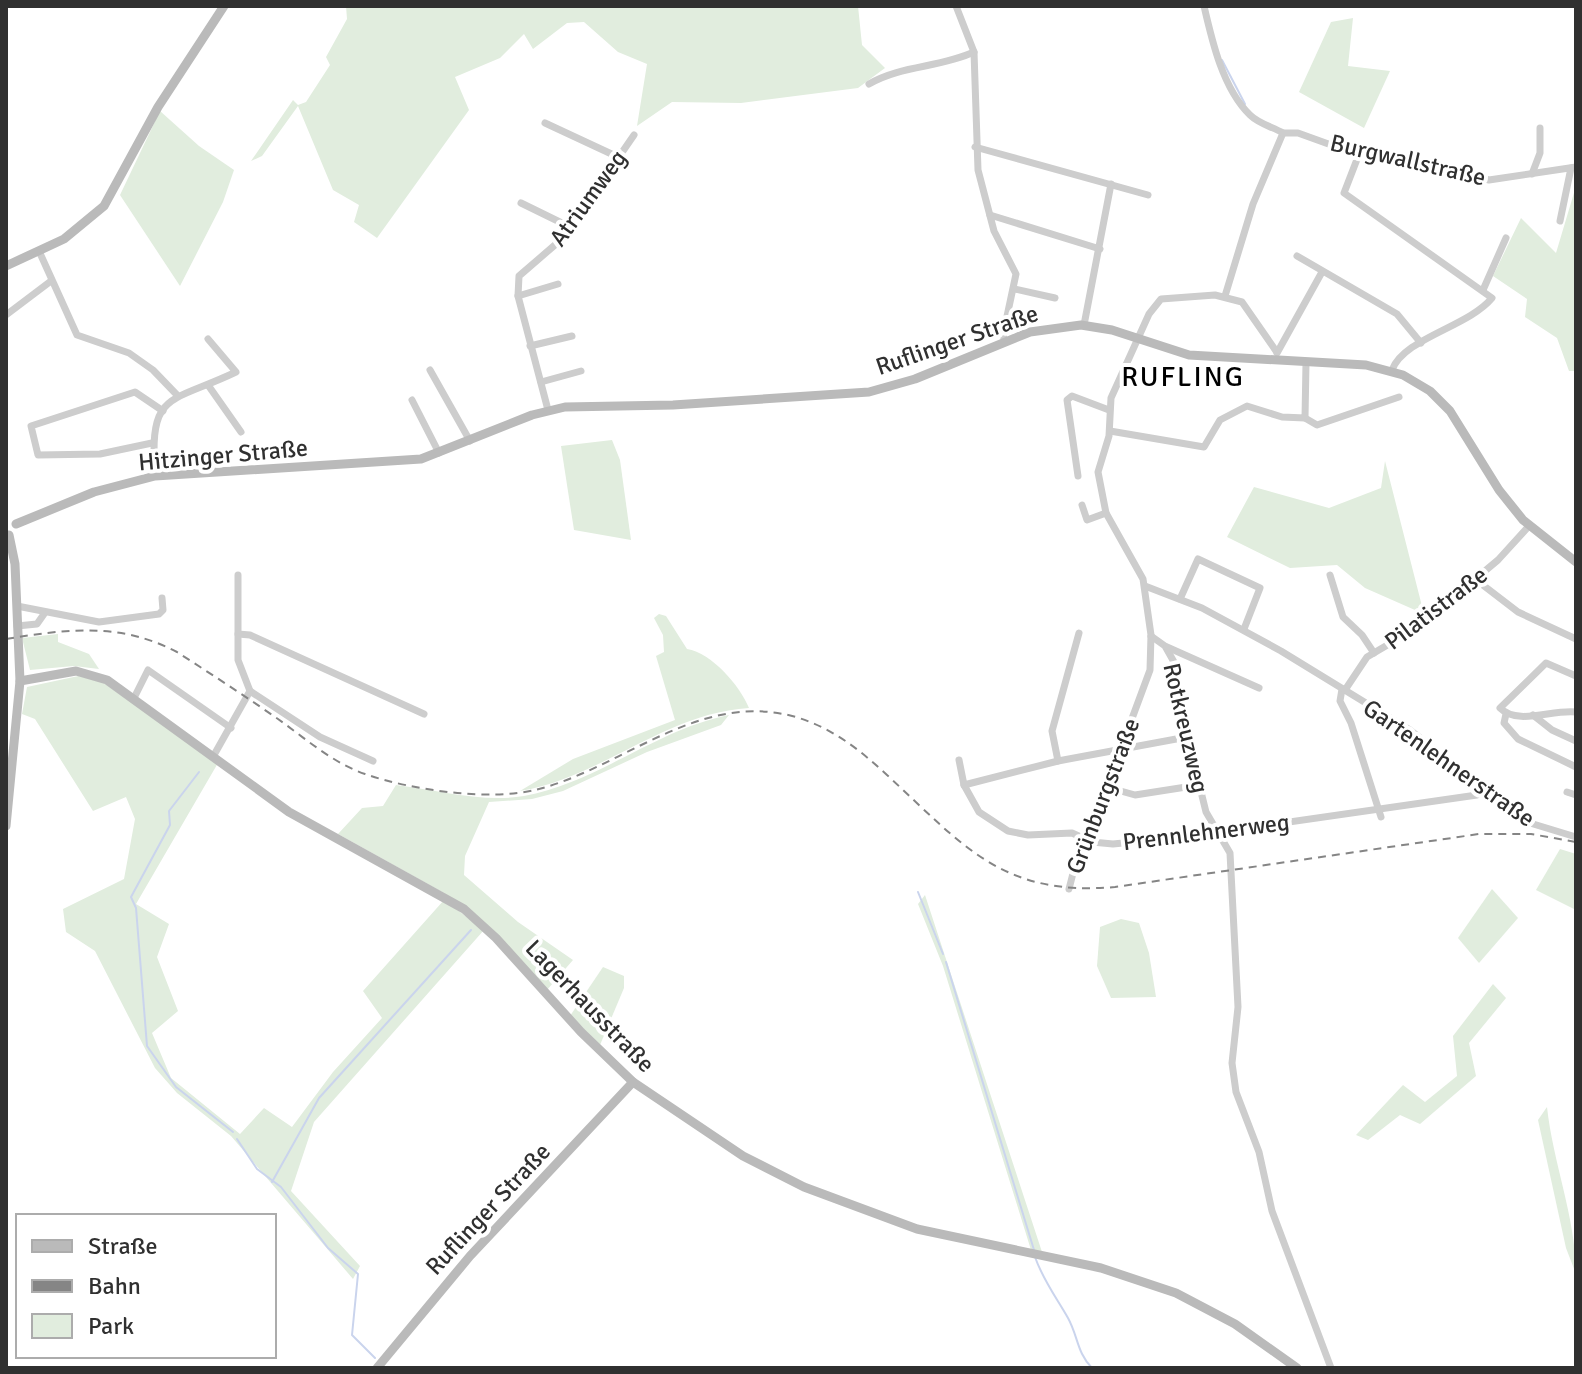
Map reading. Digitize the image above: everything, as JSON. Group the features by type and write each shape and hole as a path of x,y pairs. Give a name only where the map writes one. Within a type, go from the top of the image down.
{"street":[{"path":"6,266 85,224 112,195 158,107 224,6"},
{"path":"956,6 974,52 975,147 990,215 994,231 1015,267 1015,289 1003,335 1005,342"},
{"name":"Burgwallstraße","path":"1204,6 1223,70 1245,109 1256,120 1283,133 1489,180 1574,168 1560,221"},
{"path":"869,84 888,73 954,61 974,52"},
{"path":"545,123 618,157"},
{"path":"1532,174 1540,153 1540,128"},
{"path":"1277,357 1245,303 1225,296 1249,214 1283,133"},
{"name":"Atriumweg","path":"558,284 518,296 522,272 558,244 634,135"},
{"path":"975,147 1148,195"},
{"path":"1361,149 1344,193 1492,298 1402,353 1392,370"},
{"path":"1084,325 1100,249 1103,213 1111,184"},
{"path":"521,203 570,227"},
{"path":"990,215 1100,249"},
{"path":"1483,290 1506,238"},
{"path":"39,251 77,335 129,353 153,370 178,396"},
{"path":"1297,256 1397,314 1421,343"},
{"path":"1277,357 1322,272"},
{"path":"6,315 51,281"},
{"path":"1015,289 1055,298"},
{"path":"518,296 548,410"},
{"name":"Grünburgstraße","path":"1069,889 1083,836 1110,788 1122,747 1149,679 1151,635 1145,586 1137,564 1106,513 1098,472 1110,431 1109,410 1114,391 1158,300 1225,296"},
{"name":"Ruflinger Straße","path":"548,410 583,405 673,405 869,392 915,379 1041,329 1084,325 1189,355 1277,357 1306,363 1366,365 1392,370 1422,385 1450,411 1499,490 1529,526 1576,562"},
{"path":"530,346 572,336"},
{"path":"155,476 154,425 163,411 178,396 236,372 208,339"},
{"path":"1305,418 1306,363"},
{"path":"430,370 470,441"},
{"path":"541,382 581,371"},
{"path":"208,385 241,432"},
{"path":"152,443 100,454 38,455 31,426 135,392 163,411"},
{"path":"1078,476 1067,400 1072,396 1109,410"},
{"path":"1110,431 1204,447 1220,420 1247,406 1282,417 1305,418 1317,425 1399,397"},
{"path":"412,400 439,453"},
{"name":"Hitzinger Straße","path":"16,524 94,492 155,476 392,463 439,453 548,410"},
{"path":"1082,505 1087,520 1106,513"},
{"path":"6,518 16,524 8,535 17,603 20,681 6,826"},
{"name":"Pilatistraße","path":"1343,689 1374,653 1408,635 1475,579 1529,526"},
{"path":"1180,599 1198,559 1260,588 1244,629"},
{"path":"238,575 239,667 250,691 320,737 373,761"},
{"path":"1330,575 1343,617 1362,635 1374,653"},
{"path":"1475,579 1518,612 1576,639"},
{"name":"Gartenlehnerstraße","path":"1145,586 1244,629 1410,730 1530,823 1576,837"},
{"path":"6,599 44,614 103,622 159,614 163,610 162,598"},
{"path":"17,626 37,624 44,614"},
{"path":"1058,761 1052,731 1079,633"},
{"path":"238,634 250,635 424,714"},
{"name":"Rotkreuzweg","path":"1151,635 1165,646 1176,670 1187,737 1206,812 1229,849 1238,1007 1233,1053 1234,1082 1259,1152 1272,1211 1331,1368"},
{"path":"1165,646 1259,688"},
{"path":"1576,676 1546,663 1503,711 1504,723 1511,734 1576,767"},
{"path":"134,698 148,670 231,728"},
{"name":"Lagerhausstraße","path":"20,681 69,671 88,673 134,698 289,812 464,909 496,938 589,1040 633,1082 726,1146 804,1187 917,1229 1101,1268 1176,1293 1235,1324 1297,1368"},
{"path":"1343,689 1340,701 1351,723 1381,817"},
{"path":"214,755 250,691"},
{"path":"1503,711 1533,715 1555,711 1576,712"},
{"path":"1533,715 1552,730 1576,741"},
{"path":"959,760 964,785 1122,747 1187,737"},
{"name":"Prennlehnerweg","path":"964,785 979,812 1001,829 1022,835 1063,833 1083,836 1092,842 1113,844 1477,795 1485,789"},
{"path":"1110,788 1121,794 1135,795 1199,785"},
{"name":"Ruflinger Straße","path":"377,1368 470,1256 633,1082"}],"green space":[{"path":"346,6 858,6 862,45 885,68 858,88 741,103 672,102 637,126 647,64 618,52 584,22 567,23 533,49 524,34 500,58 455,77 469,110 377,238 354,222 359,205 333,190 298,106 262,156 251,161 293,100 298,105 306,102 330,65 326,57 347,19"},
{"path":"1353,18 1348,66 1390,71 1364,128 1299,92 1331,22"},
{"path":"160,111 199,146 234,170 223,202 180,286 120,195"},
{"path":"1576,186 1576,371 1569,371 1557,338 1525,317 1527,299 1493,276 1521,218 1556,253"},
{"path":"612,440 620,460 631,540 574,530 561,446"},
{"path":"1385,461 1424,614 1365,588 1337,565 1290,568 1227,537 1254,487 1329,508 1381,488"},
{"path":"659,614 666,616 687,649 706,657 724,672 749,708 718,712 689,721 578,773 520,791 573,759 675,720 656,656 664,652 663,635 654,618"},
{"path":"58,634 58,642 89,654 99,669 74,666 30,670 22,638"},
{"path":"83,675 98,679 218,763 136,904 169,924 157,957 178,1011 152,1033 171,1078 240,1134 264,1108 292,1127 333,1072 382,1018 363,991 444,900 484,930 314,1122 291,1191 360,1266 353,1279 231,1136 177,1093 155,1068 95,951 66,932 63,909 124,879 135,819 126,797 93,811 35,719 22,714 27,687"},
{"path":"729,715 721,725 647,752 563,791 532,799 489,802 465,856 464,875 518,922 573,960 547,990 444,893 338,834 362,808 383,806 396,785 476,797 524,796 577,780 677,732"},
{"path":"1560,849 1576,854 1576,910 1536,890"},
{"path":"1492,889 1518,918 1479,963 1458,938"},
{"path":"925,895 1042,1252 1031,1250 943,966 918,904"},
{"path":"1121,919 1139,923 1149,953 1156,997 1111,998 1097,966 1100,927"},
{"path":"603,967 624,976 624,988 600,1045 570,1016"},
{"path":"1493,984 1506,998 1469,1043 1476,1076 1420,1124 1400,1115 1368,1140 1356,1135 1403,1085 1425,1102 1457,1076 1453,1036"},
{"path":"1547,1107 1572,1232 1576,1274 1566,1248 1538,1120"}],"waterway":[{"path":"1222,60 1245,104"},
{"path":"199,772 169,811 170,825 131,897 136,908 147,1046 176,1087 233,1132"},
{"path":"918,892 943,954"},
{"path":"272,1182 319,1098 471,930"},
{"path":"946,962 1034,1250"},
{"path":"237,1139 257,1169 281,1187 328,1248 358,1274 352,1335 375,1358"},
{"path":"1035,1257 1071,1325 1083,1356 1092,1368"},
{"path":"1509,1368 1560,1368"}],"railway":[{"path":"6,639 93,630 156,642 177,652 342,764 384,780 452,792 498,794 539,789 571,778 664,734 728,714 761,711 796,717 833,733 855,748 963,844 987,861 1042,884 1076,888 1115,887 1479,834 1531,834 1576,842"}],"district":[{"name":"RUFLING","path":"1183,376"}]}
